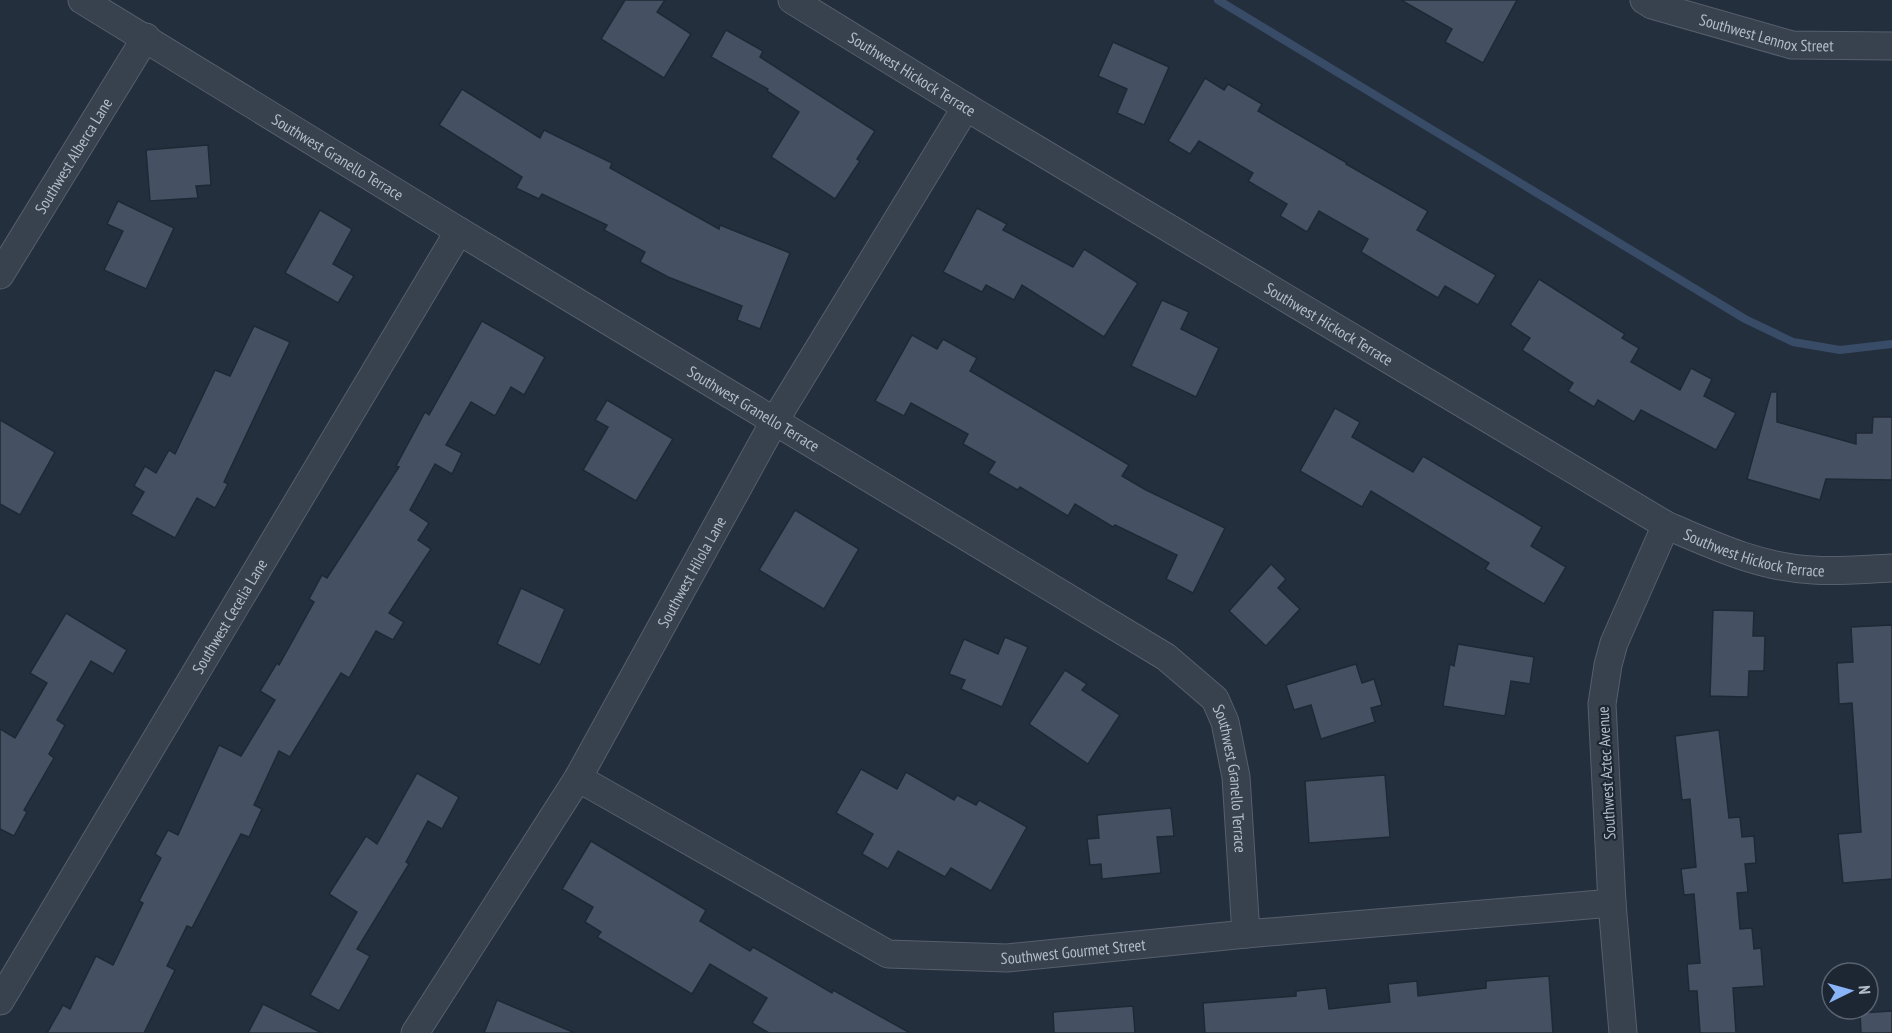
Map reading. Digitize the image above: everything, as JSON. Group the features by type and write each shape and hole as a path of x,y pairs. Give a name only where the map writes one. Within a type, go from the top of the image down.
{"street":[{"name":"Southwest Granello Terrace","path":"82,0 774,422 1166,657 1215,699 1225,722 1236,777 1246,934"},
{"name":"Southwest Hickock Terrace","path":"792,0 966,107 1666,525 1726,551 1777,565 1811,570 1892,568"},
{"name":"Southwest Lennox Street","path":"1644,0 1652,5 1792,45 1892,46"},
{"name":"Southwest Alberca Lane","path":"0,274 146,37"},
{"name":"Southwest Hilola Lane","path":"415,1033 578,778 774,422 966,107"},
{"name":"Southwest Cecelia Lane","path":"0,1001 459,231"},
{"name":"Southwest Aztec Avenue","path":"1623,1033 1612,903 1602,704 1614,644 1666,525"},
{"name":"Southwest Gourmet Street","path":"578,778 888,954 1007,958 1246,934 1612,903"}],"building":[{"path":"625,0 665,0 657,12 691,34 664,78 601,39"},
{"path":"1401,0 1517,0 1483,63 1445,42 1452,29"},
{"path":"726,30 763,51 760,57 875,131 857,159 860,161 835,199 771,157 799,112 767,91 768,89 711,57"},
{"path":"1113,42 1169,67 1144,125 1117,113 1127,89 1098,76"},
{"path":"1205,78 1224,90 1228,84 1262,104 1258,111 1428,211 1417,230 1496,275 1478,305 1445,286 1438,298 1416,285 1361,252 1368,239 1319,211 1307,232 1280,216 1287,204 1248,181 1253,173 1199,141 1190,154 1168,141"},
{"path":"462,89 540,138 544,130 612,163 610,168 719,229 720,225 790,253 760,329 737,320 742,306 668,277 640,262 645,252 604,230 607,225 542,194 539,199 516,188 522,177 439,125"},
{"path":"208,145 211,185 196,186 198,198 150,201 146,150"},
{"path":"118,201 174,228 146,289 104,270 123,231 107,224"},
{"path":"977,208 1007,224 1003,230 1073,267 1084,249 1138,283 1104,337 1022,285 1014,300 986,285 982,292 943,272"},
{"path":"320,210 352,229 333,264 354,276 338,303 285,273"},
{"path":"1539,279 1625,334 1622,338 1639,348 1631,362 1680,390 1691,368 1712,379 1704,396 1736,413 1716,450 1641,410 1634,422 1598,400 1594,407 1568,391 1573,383 1522,350 1530,338 1510,325"},
{"path":"1162,300 1189,312 1181,329 1219,348 1196,397 1131,366"},
{"path":"482,321 545,357 524,395 511,387 495,416 471,402 446,445 462,453 452,474 435,464 410,510 429,523 418,540 431,549 389,613 404,622 393,640 376,631 349,678 341,673 290,757 279,751 254,805 262,809 249,837 241,834 192,928 187,926 167,966 175,970 144,1033 47,1033 63,1005 70,1009 96,956 113,965 143,903 139,901 161,858 155,854 168,830 178,835 219,745 241,756 275,700 260,691 277,663 279,665 314,602 309,599 322,575 327,578 399,467 396,466 425,412 429,415"},
{"path":"254,326 290,342 224,482 228,484 215,508 197,498 175,538 131,514 144,492 134,486 145,466 156,473 169,450 175,454 215,370 230,376"},
{"path":"912,335 937,349 943,339 977,358 970,371 1129,465 1122,476 1225,528 1193,593 1166,579 1177,555 1115,525 1113,527 1075,504 1068,516 1020,487 1018,490 988,473 995,462 963,444 968,434 911,403 904,416 875,401"},
{"path":"1771,392 1777,392 1777,422 1856,444 1856,433 1872,433 1873,417 1892,417 1892,480 1826,479 1820,500 1747,479"},
{"path":"607,400 673,439 636,501 583,470 608,427 595,420"},
{"path":"1335,408 1360,422 1352,437 1413,472 1423,456 1542,527 1531,546 1566,567 1544,604 1485,569 1489,563 1371,491 1362,507 1300,471"},
{"path":"0,420 55,452 20,515 0,504"},
{"path":"795,510 859,549 824,609 759,570"},
{"path":"1271,564 1286,579 1278,588 1300,609 1266,646 1229,611"},
{"path":"521,588 565,609 540,665 497,644"},
{"path":"1713,610 1754,611 1753,636 1765,636 1764,671 1749,671 1748,697 1710,696"},
{"path":"66,613 127,650 113,674 91,661 57,720 65,725 49,754 54,758 24,810 27,812 14,836 0,829 0,729 15,738 47,683 30,673"},
{"path":"1892,625 1892,879 1843,883 1838,834 1861,832 1852,703 1839,704 1837,663 1853,662 1851,627"},
{"path":"1005,637 1028,647 1002,707 961,689 965,680 949,674 964,639 998,654"},
{"path":"1458,644 1534,657 1530,684 1511,681 1505,716 1443,706 1450,664 1454,666"},
{"path":"1356,664 1362,683 1374,679 1382,705 1371,708 1375,722 1321,739 1311,705 1294,710 1286,685"},
{"path":"1065,670 1087,684 1082,690 1120,715 1088,764 1029,724"},
{"path":"1719,730 1729,818 1740,817 1742,837 1754,836 1756,863 1745,864 1748,892 1737,893 1740,929 1752,928 1754,949 1761,948 1764,986 1733,988 1736,1033 1700,1033 1697,991 1689,991 1687,964 1700,963 1694,894 1684,895 1681,869 1696,867 1690,799 1682,800 1675,736"},
{"path":"861,769 897,789 906,772 954,800 957,795 976,805 979,800 1027,827 991,891 951,868 945,877 898,851 888,869 862,854 873,834 836,813"},
{"path":"417,773 459,797 442,829 428,821 406,862 409,864 357,949 370,956 339,1011 310,995 357,912 329,894 366,836 377,844"},
{"path":"1385,775 1390,837 1309,843 1305,781"},
{"path":"1171,808 1174,836 1157,837 1161,873 1102,879 1101,864 1090,865 1087,839 1099,838 1097,815"},
{"path":"591,841 706,910 700,921 750,951 753,947 832,993 833,990 910,1033 769,1033 752,1023 767,998 710,964 692,994 597,937 601,932 585,922 593,907 562,889"},
{"path":"1549,976 1553,1033 1205,1033 1203,1003 1296,996 1296,991 1326,988 1329,1009 1390,1002 1388,984 1417,981 1418,996 1486,988 1486,981"},
{"path":"497,1000 575,1033 484,1033"},
{"path":"263,1004 322,1033 248,1033"},
{"path":"1133,1006 1135,1033 1054,1033 1053,1012"},
{"path":"1892,1011 1892,1033 1861,1033 1860,1021 1880,1021 1880,1012"}],"waterway":[{"path":"1218,0 1745,319 1793,342 1840,350 1892,344"}]}
